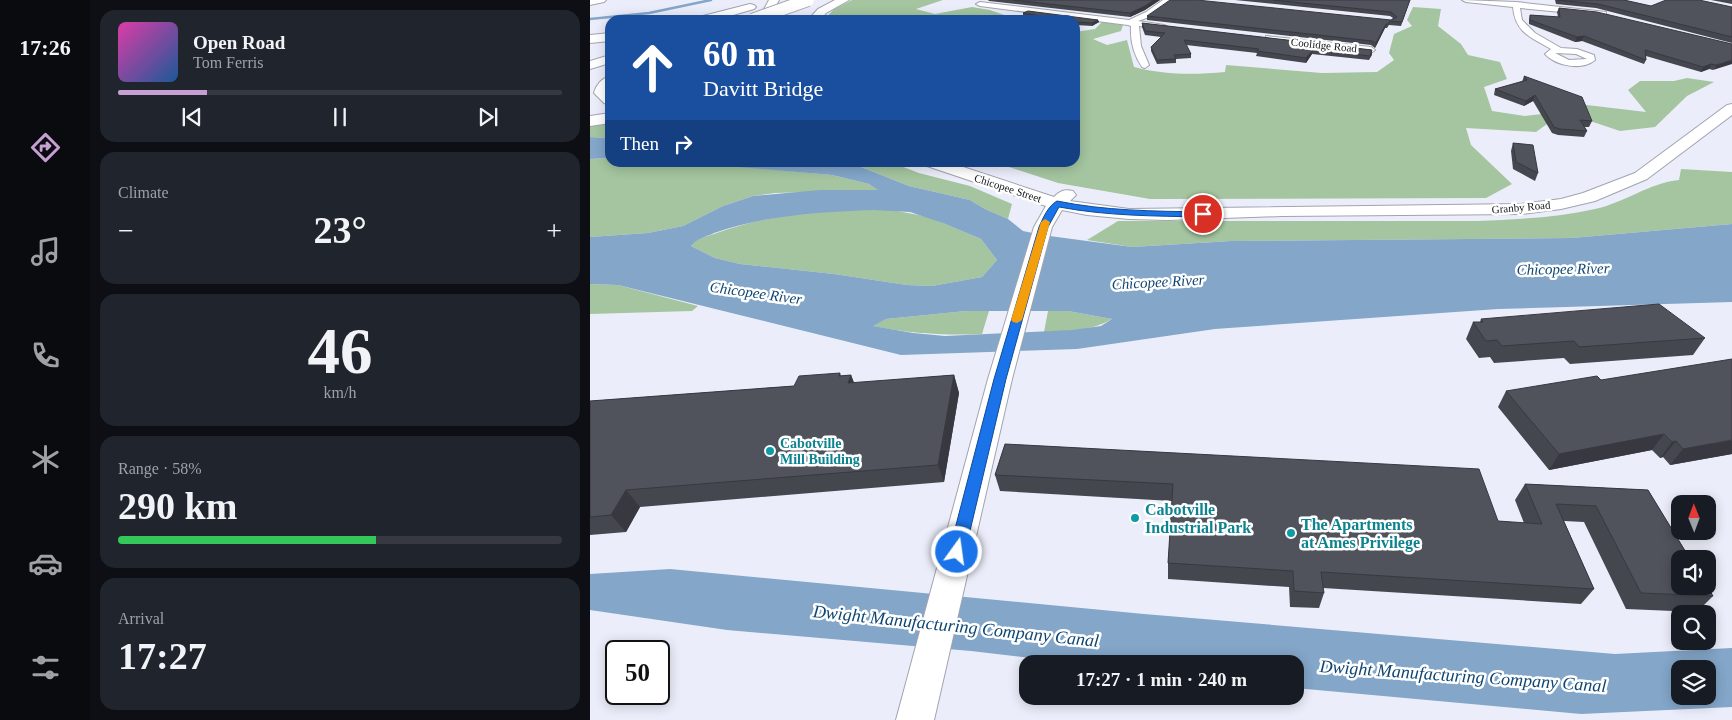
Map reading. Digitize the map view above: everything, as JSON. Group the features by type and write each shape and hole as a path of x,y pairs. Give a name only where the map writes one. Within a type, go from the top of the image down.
{"highway":[{"path":"590,2 600,0"},
{"path":"749,14 775,0"},
{"path":"749,14 786,0"},
{"path":"749,14 808,0"},
{"path":"773,15 808,0"},
{"path":"818,15 842,0"},
{"path":"590,39 605,38"},
{"path":"590,65 605,60"},
{"path":"590,74 605,69"},
{"path":"605,85 602,88 602,93 605,96"}],"main road":[{"path":"764,15 775,0"},
{"path":"784,15 791,0"},
{"name":"Granby Road","path":"1062,200 1087,210 1147,215 1282,211 1500,210 1542,207 1576,201 1612,189 1641,176 1732,108"},
{"name":"Chicopee Street","path":"947,167 1062,200"},
{"name":"Chicopee Street","path":"973,167 1062,200"},
{"path":"915,720 1000,379 1046,218 1062,200"}],"street":[{"path":"1130,22 1149,14 1168,0"},
{"path":"1466,0 1516,4 1538,3 1613,16"},
{"path":"980,4 1072,15"},
{"path":"1516,4 1518,21 1522,26 1536,38 1559,50"},
{"path":"1130,22 1130,19 1140,8"},
{"path":"1080,16 1174,28"},
{"path":"1130,22 1135,25 1136,42 1146,64"},
{"name":"Coolidge Road","path":"1258,37 1371,50"}],"green space":[{"path":"852,0 943,0 916,9 935,14 972,7 1004,15 829,15 834,9"},
{"path":"1413,7 1441,9 1438,26 1461,44 1468,55 1500,62 1507,79 1484,87 1492,111 1525,116 1558,112 1587,105 1646,112 1628,90 1640,81 1674,81 1687,78 1714,82 1687,96 1655,127 1620,131 1593,122 1547,124 1536,132 1466,128 1471,145 1512,184 1486,198 1150,199 1058,183 1009,167 1080,167 1080,31 1095,29 1102,22 1123,25 1121,31 1093,39 1107,45 1127,40 1134,67 1157,72 1191,74 1225,72 1226,65 1322,73 1377,72 1394,60 1389,53 1394,34 1412,26 1407,20"},
{"path":"605,122 605,138 590,137 590,125"},
{"path":"605,158 605,167 746,167 832,175 869,184 879,190 775,193 753,196 723,206 683,226 648,233 590,237 590,159"},
{"path":"861,167 903,167 970,186 1012,204 1008,219 970,200 909,186"},
{"path":"1681,169 1732,172 1732,224 1572,238 1231,241 1132,247 1087,240 1118,221 1477,221 1551,216 1606,206 1657,185 1679,180"},
{"path":"847,210 892,210 929,217 981,239 997,260 982,277 932,286 907,285 834,274 740,264 715,258 691,246 695,241 704,237 758,221 780,217"},
{"path":"590,284 618,285 698,306 692,311 590,314"},
{"path":"966,311 989,311 982,334 954,335 872,326 886,319"},
{"path":"1048,311 1068,311 1112,319 1088,328 1044,332"}],"water":[{"path":"590,137 605,138 605,158 590,159"},
{"name":"Chicopee River","path":"739,167 861,167 909,186 970,200 1008,219 1023,231 1132,247 1231,241 1572,238 1732,224 1732,302 1498,309 1215,329 1077,349 901,355 618,285 590,284 590,237 648,233 683,226 723,206 753,196 820,190 878,190 869,184 832,175","holes":["874,210 910,212 981,239 997,260 982,277 932,286 907,285 834,274 740,264 715,258 691,246 699,239 714,233 773,218 813,213","966,311 1068,311 1112,319 1101,326 1072,330 945,336 873,326 886,319"]},
{"name":"Dwight Manufacturing Company Canal","path":"670,569 1144,614 1615,654 1732,648 1732,707 1581,714 1304,689 1304,655 1019,655 1019,657 727,630 590,610 590,574"}],"building":[{"path":"1013,0 1154,0 1130,13"},
{"path":"1170,0 1197,0 1391,20 1397,17 1391,12 1273,0 1410,0 1402,22 1390,21 1386,24 1376,43 1372,41 1147,16"},
{"path":"1557,0 1624,0 1651,6 1666,0 1699,0 1732,7 1732,37 1598,4"},
{"path":"1559,8 1597,12 1732,44 1732,60 1703,67 1645,50 1646,60 1584,36 1577,37 1530,20 1530,15 1560,17"},
{"path":"1028,11 1059,15 1035,15 1023,13"},
{"path":"1080,18 1098,20 1092,23 1080,22"},
{"path":"1142,23 1372,50 1370,56 1313,50 1306,58 1257,51 1259,49 1184,40 1191,54 1174,55 1176,59 1157,60 1151,47 1165,33 1145,31"},
{"path":"1524,76 1582,97 1592,121 1580,120 1587,131 1554,127 1535,95 1526,101 1495,89 1527,80"},
{"path":"1513,143 1533,145 1538,173 1516,162"},
{"path":"1659,304 1705,338 1579,347 1574,341 1502,346 1497,340 1486,341 1473,322 1483,322 1481,319"},
{"path":"1732,359 1732,440 1683,449 1676,441 1672,442 1664,434 1559,454 1506,391 1597,376 1601,380"},
{"name":"Cabotville Mill Building","path":"840,373 839,376 851,375 848,383 954,375 938,465 626,490 611,515 590,517 590,401 794,386 799,376"},
{"name":"The Apartments at Ames Privilege","path":"1005,444 1479,469 1498,521 1542,524 1525,484 1648,490 1671,528 1671,540 1678,540 1685,550 1671,550 1671,594 1641,593 1596,506 1556,504 1594,589 1321,572 1324,593 1294,591 1293,571 1168,563 1173,484 995,475"}],"waterway":[{"path":"629,15 649,13 711,0"},
{"path":"590,19 605,17"}],"slow traffic":[{"path":"1017,320 1045,222"}],"place":[{"name":"Cabotville Mill Building","path":"770,451"},
{"name":"Cabotville Industrial Park","path":"1135,518"},
{"name":"The Apartments at Ames Privilege","path":"1291,533"}],"route":[{"path":"957,552 1000,379 1043,227 1050,212 1057,204 1087,210 1129,214 1203,214"}]}
